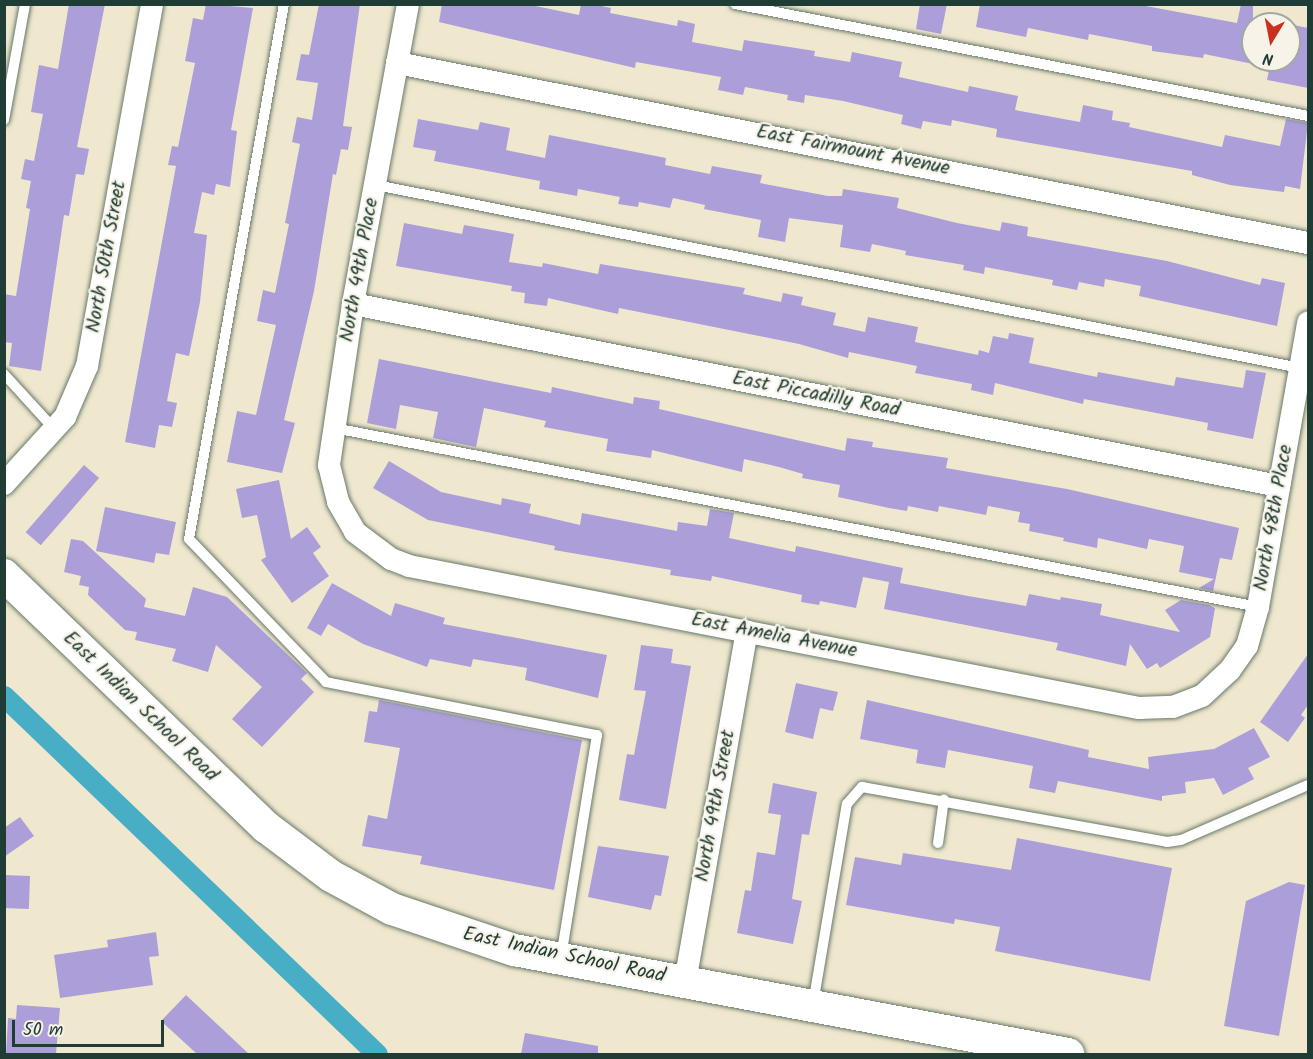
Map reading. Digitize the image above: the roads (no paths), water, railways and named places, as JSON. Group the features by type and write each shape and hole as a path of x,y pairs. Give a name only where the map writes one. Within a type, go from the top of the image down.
{"main road":[{"name":"East Indian School Road","path":"4,575 266,827 331,876 392,909 450,931 560,959 1068,1054"}],"street":[{"name":"North 50th Street","path":"4,484 55,430 87,366 152,4"},
{"name":"North 49th Place","path":"355,532 330,482 334,428 353,304 408,4"},
{"name":"East Fairmount Avenue","path":"397,63 1308,243"},
{"name":"East Piccadilly Road","path":"353,304 1279,486"},
{"name":"North 48th Place","path":"1202,696 1230,670 1247,646 1258,607 1308,322"},
{"name":"East Amelia Avenue","path":"355,532 391,559 409,566 1139,708 1173,707 1202,696"},
{"name":"North 49th Street","path":"686,982 747,631"}],"lane":[{"path":"4,120 25,4"},
{"path":"284,4 189,539 326,682 597,735 560,959"},
{"path":"735,4 1308,116"},
{"path":"376,185 1300,368"},
{"path":"4,375 55,430"},
{"path":"334,428 1258,607"},
{"path":"813,1006 847,804 856,790 884,788 1167,842 1190,837 1308,785"},
{"path":"938,843 944,800"}],"waterway":[{"path":"4,696 377,1054"}]}
